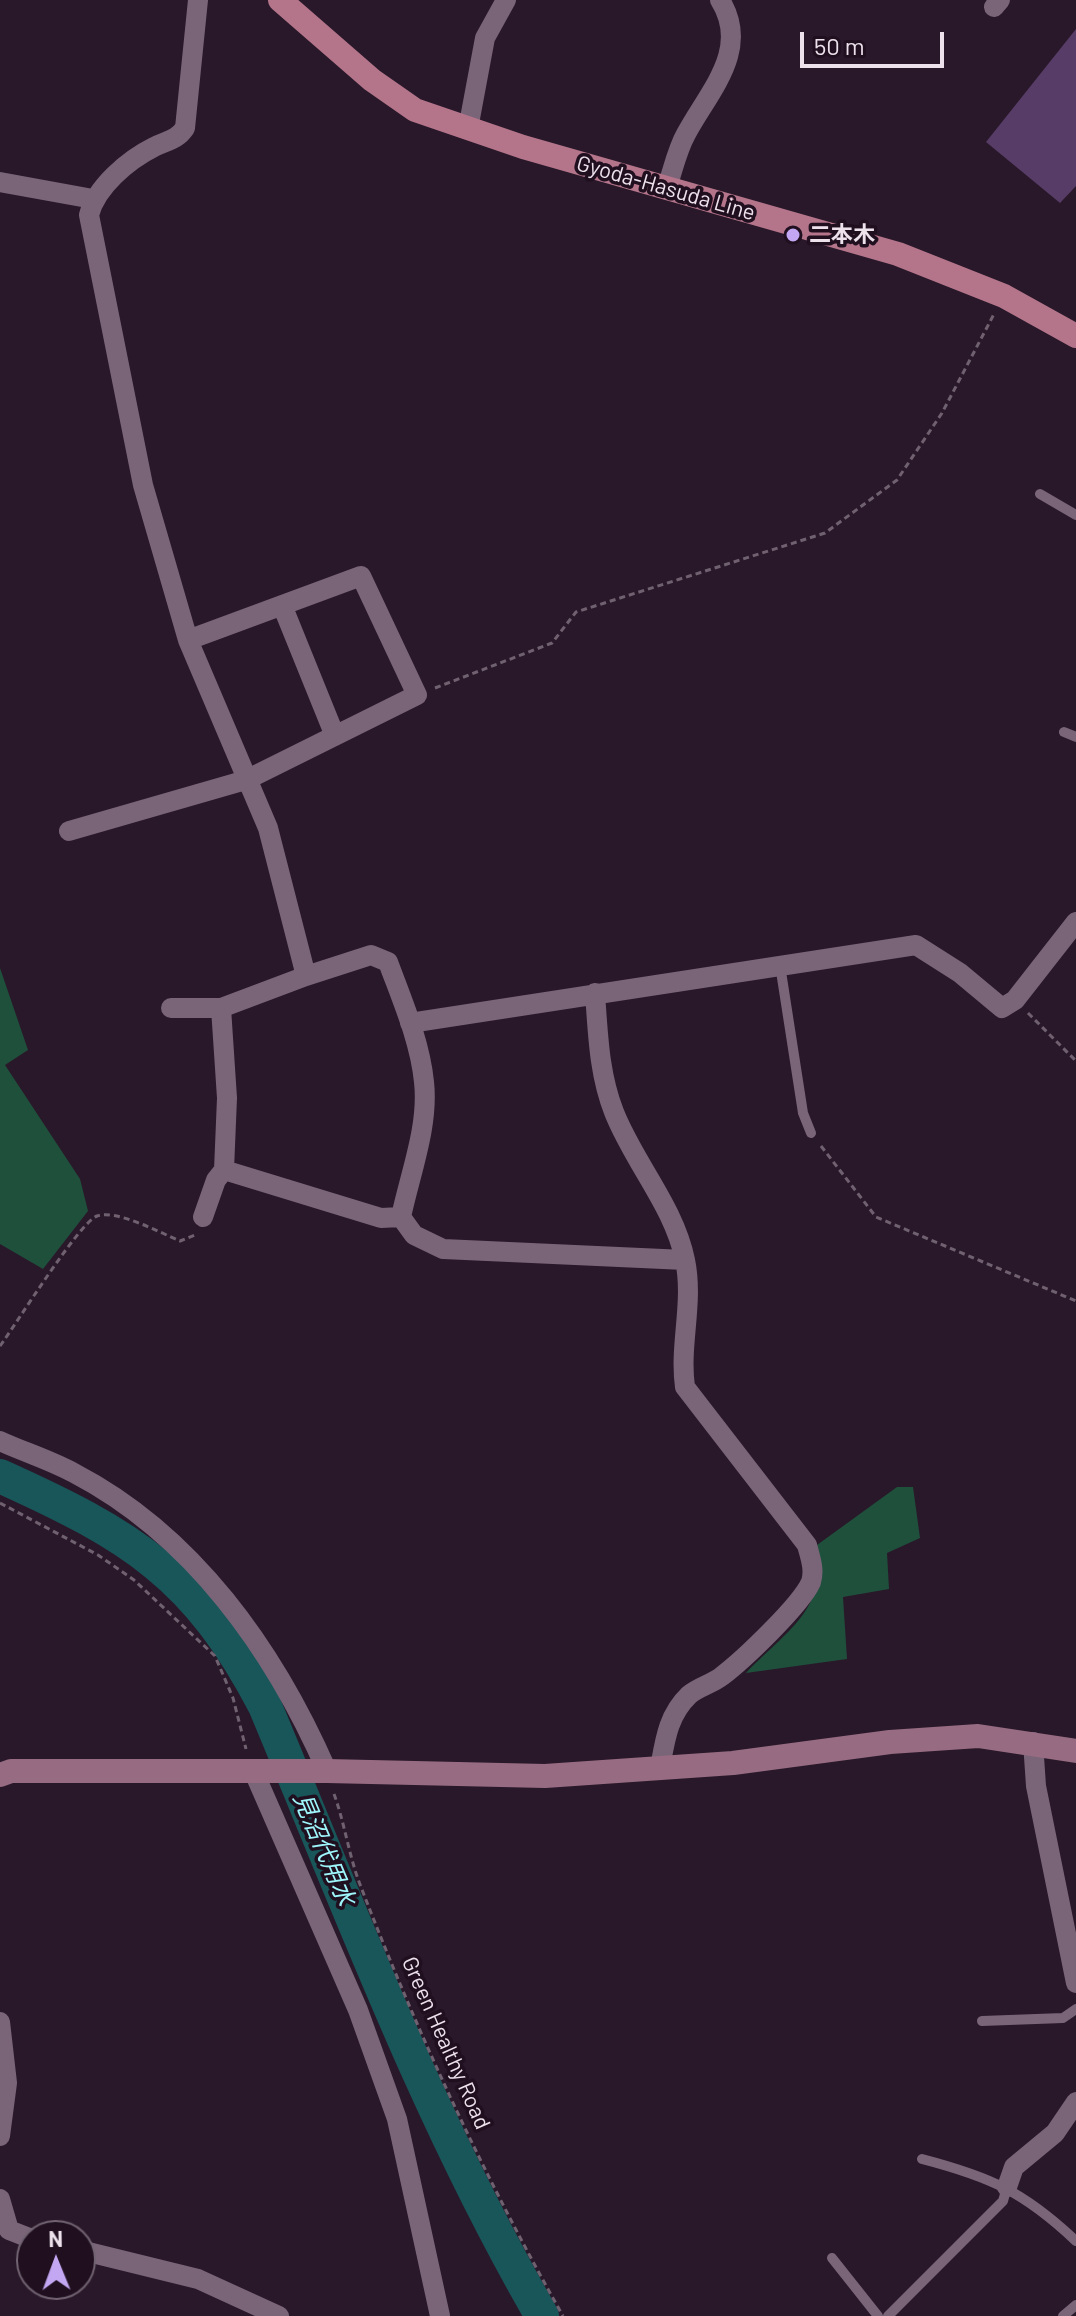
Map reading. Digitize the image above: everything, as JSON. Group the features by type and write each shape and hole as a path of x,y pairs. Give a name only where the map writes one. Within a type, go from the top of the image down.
{"main road":[{"name":"Gyoda-Hasuda Line","path":"280,0 415,110 468,129 898,254 1004,296 1076,336"}],"street":[{"path":"198,0 185,128 178,138 152,147 93,199 89,215 143,485 188,640 268,828 306,976"},
{"path":"468,129 485,38 506,0"},
{"path":"667,187 684,137 727,68 731,18 720,0"},
{"path":"0,182 93,199"},
{"path":"69,831 100,819 246,780 417,695 361,576 188,640"},
{"path":"282,605 335,736"},
{"path":"410,1023 916,945 960,973 1002,1008 1015,1000 1076,922"},
{"path":"171,1008 221,1008 371,955 388,962 410,1023 424,1081 424,1111 401,1217 414,1235 443,1249 685,1260"},
{"path":"595,993 601,1072 615,1115 648,1173 685,1260 689,1311 681,1363 685,1387 807,1545 813,1567 810,1583 756,1649 719,1679 691,1693 673,1716 666,1730 660,1768"},
{"path":"203,1217 216,1180 224,1170 227,1098 221,1008"},
{"path":"224,1170 381,1218 401,1217"},
{"path":"0,1441 73,1473 139,1514 202,1573 270,1658 302,1714 323,1771"},
{"path":"0,1775 11,1771 323,1771 545,1776 733,1763 890,1742 978,1736 1076,1751"},
{"path":"1033,1742 1036,1786 1076,1983"},
{"path":"259,1771 358,2010 397,2119 440,2316"},
{"path":"0,2022 7,2083 0,2136"},
{"path":"1007,2187 1014,2167 1055,2133 1076,2102"},
{"path":"0,2199 9,2230 16,2233"},
{"path":"96,2254 198,2279 279,2316"}],"lane":[{"path":"1040,494 1076,515"},
{"path":"1064,732 1076,737"},
{"path":"780,965 803,1113 811,1133"},
{"path":"982,2021 1063,2018 1076,2009"},
{"path":"922,2159 968,2171 1007,2187 1040,2207 1076,2241"},
{"path":"888,2316 1003,2201 1007,2187"},
{"path":"832,2258 878,2316"},
{"path":"1063,2316 1076,2305"}],"path":[{"path":"417,695 552,643 576,612 825,533 897,480 942,413 1004,296"},
{"path":"1015,1000 1076,1061"},
{"path":"811,1133 876,1217 1076,1301"},
{"path":"0,1346 79,1233 97,1216 115,1214 180,1241 194,1236 203,1217"},
{"path":"0,1503 98,1555 134,1580 215,1656 259,1771"},
{"name":"Green Healthy Road","path":"323,1771 360,1885 432,2058 492,2187 563,2316"}],"green space":[{"path":"0,968 28,1050 5,1065 80,1179 88,1211 43,1269 0,1244"},
{"path":"897,1487 913,1487 920,1538 887,1553 889,1589 843,1597 847,1659 746,1673 789,1631 810,1603 817,1586 817,1545"}],"building":[{"path":"1076,29 1076,186 1060,203 986,142"}],"waterway":[{"name":"見沼代用水","path":"0,1476 87,1518 156,1564 186,1591 239,1661 265,1706 428,2092 501,2243 542,2316"}],"place":[{"name":"二本木","path":"793,235"}]}
